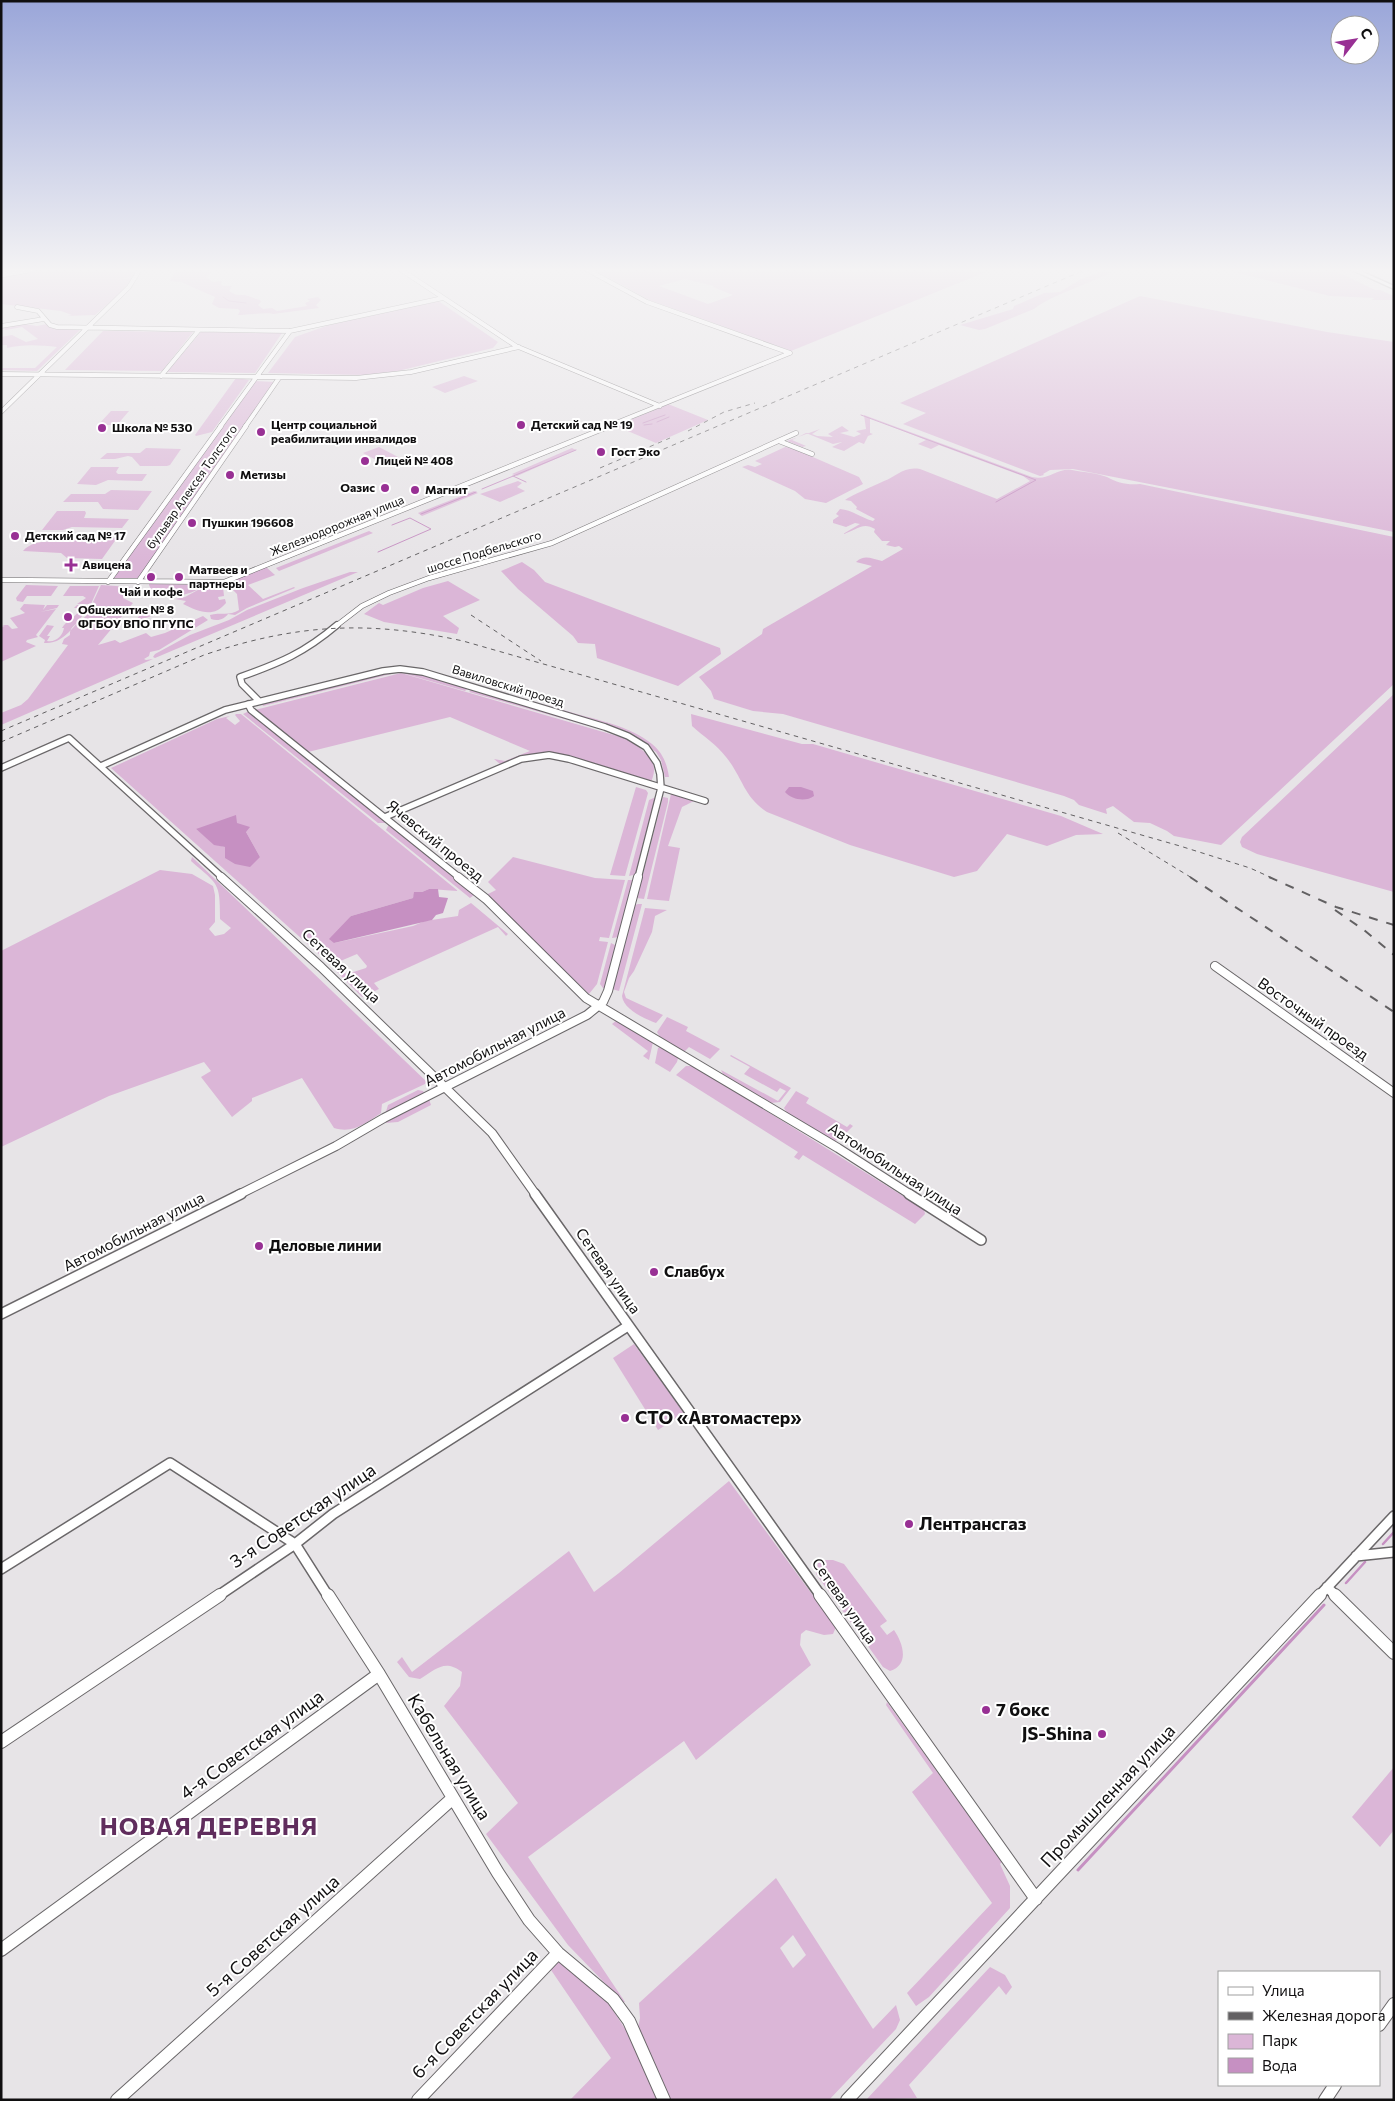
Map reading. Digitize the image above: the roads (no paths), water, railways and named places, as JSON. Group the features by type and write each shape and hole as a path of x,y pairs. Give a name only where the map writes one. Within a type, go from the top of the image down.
{"street":[{"path":"1,412 47,367"},
{"path":"161,376 168,367"},
{"name":"бульвар Алексея Толстого","path":"108,582 263,367"},
{"path":"1,374 345,378 391,375 427,367"},
{"path":"567,367 660,406"},
{"name":"Железнодорожная улица","path":"1,580 216,584 224,582 756,367"},
{"name":"бульвар Алексея Толстого","path":"138,582 279,378"},
{"name":"шоссе Подбельского","path":"259,701 242,684 240,677 295,656 316,642 355,610 380,597 406,587 546,545 796,433"},
{"path":"779,441 812,454"},
{"name":"Вавиловский проезд","path":"101,766 221,712 383,671 416,670 605,727 630,737 646,747 658,761 661,788 608,991 599,1006"},
{"name":"Ячевский проезд","path":"248,704 251,710 486,899 586,998 599,1006"},
{"name":"Сетевая улица","path":"1,768 69,738 326,972 492,1133 1036,1899"},
{"path":"385,817 512,762 542,755 569,759 705,802"},
{"name":"Восточный проезд","path":"1215,966 1394,1093"},
{"name":"Автомобильная улица","path":"1,1314 336,1146 384,1118 587,1016 599,1006 829,1143 981,1240"},
{"name":"3-я Советская улица","path":"1,1742 295,1544 333,1514 628,1326"},
{"name":"Кабельная улица","path":"1,1569 170,1463 295,1544 379,1674 529,1920 558,1953 613,1999 629,2020 664,2100"},
{"name":"Промышленная улица","path":"847,2100 1394,1516"},
{"path":"1356,1556 1394,1552"},
{"path":"1327,1587 1394,1654"},
{"name":"4-я Советская улица","path":"1,1950 379,1674"},
{"name":"5-я Советская улица","path":"117,2100 453,1798"},
{"name":"6-я Советская улица","path":"418,2100 558,1953"},
{"path":"1380,2024 1394,2004"},
{"path":"1324,2100 1334,2086"}],"water":[{"path":"789,787 801,787 813,791 814,796 807,799 795,798 785,792"},
{"path":"236,815 237,823 250,827 246,832 260,857 250,867 235,864 225,858 225,847 214,845 196,829"},
{"path":"429,889 438,889 439,897 448,898 443,913 436,915 432,920 334,943 329,939 351,916 413,898 414,892 422,892"}],"waterway":[{"path":"643,423 665,415"},
{"path":"861,415 1036,480 996,502"},
{"path":"657,422 669,417"},
{"path":"644,425 652,424"},
{"path":"513,476 576,450"},
{"path":"482,489 513,476"},
{"path":"513,476 526,482"},
{"path":"421,514 476,492"},
{"path":"378,552 431,529 410,518 392,525"},
{"path":"1383,1544 1394,1532"},
{"path":"1346,1583 1365,1562"},
{"path":"1078,1870 1324,1605"}],"railway":[{"path":"1,731 857,367"},
{"path":"688,431 724,412 755,403"},
{"path":"600,468 670,438"},
{"path":"471,615 541,661"},
{"path":"1,742 204,655 238,645 301,631 332,628 395,630 463,641 1180,846 1250,868 1272,878"},
{"path":"1118,833 1192,878"},
{"path":"1190,877 1394,1012"},
{"path":"1269,877 1336,907 1394,925"},
{"path":"1335,910 1364,930 1394,955"}],"place":[{"name":"Детский сад № 19","path":"521,425"},
{"name":"Школа № 530","path":"102,428"},
{"name":"Центр социальной реабилитации инвалидов","path":"261,432"},
{"name":"Гост Эко","path":"601,452"},
{"name":"Лицей № 408","path":"365,461"},
{"name":"Метизы","path":"230,475"},
{"name":"Оазис","path":"385,488"},
{"name":"Магнит","path":"415,490"},
{"name":"Пушкин 196608","path":"192,523"},
{"name":"Детский сад № 17","path":"15,536"},
{"name":"Авицена","path":"71,565"},
{"name":"Чай и кофе","path":"151,577"},
{"name":"Матвеев и партнеры","path":"179,577"},
{"name":"Общежитие № 8 ФГБОУ ВПО ПГУПС","path":"68,617"},
{"name":"Деловые линии","path":"259,1246"},
{"name":"Славбух","path":"654,1272"},
{"name":"СТО «Автомастер»","path":"625,1418"},
{"name":"Лентрансгаз","path":"909,1524"},
{"name":"7 бокс","path":"986,1710"},
{"name":"JS-Shina","path":"1102,1734"}],"district":[{"name":"НОВАЯ ДЕРЕВНЯ","path":"209,1827"}]}
